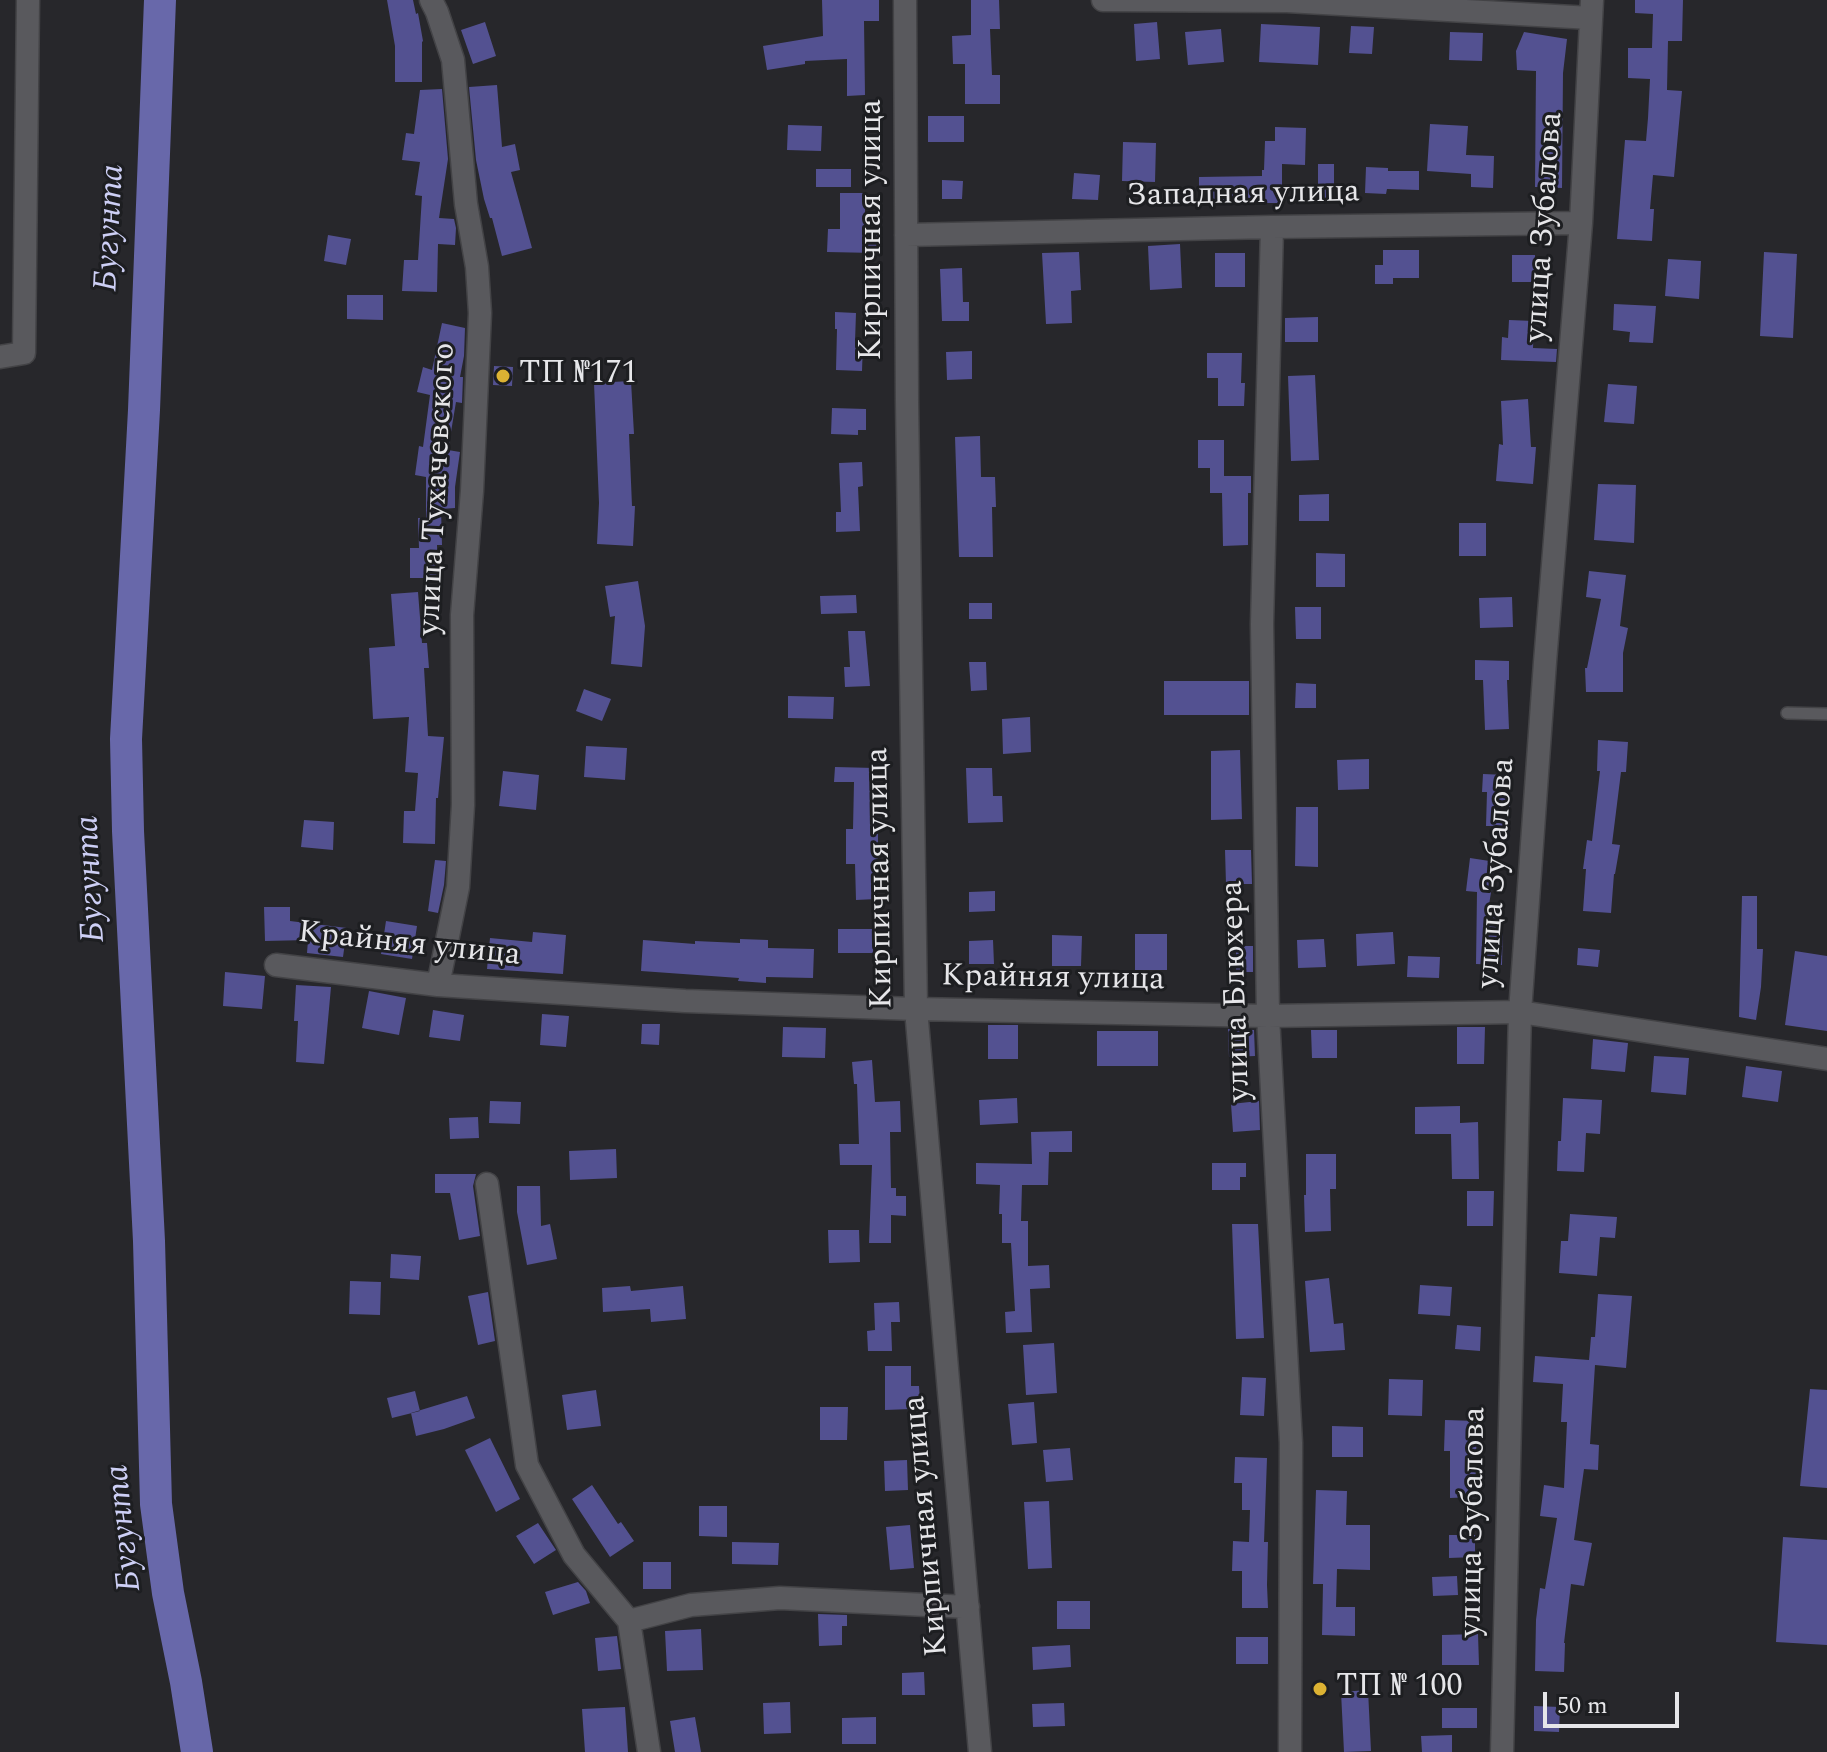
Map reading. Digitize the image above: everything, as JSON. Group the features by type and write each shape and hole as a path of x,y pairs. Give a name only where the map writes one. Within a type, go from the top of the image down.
{"street":[{"path":"0,357 24,353 28,0"},
{"name":"улица Тухачевского","path":"431,0 453,60 480,313 472,491 462,615 463,805 458,887 438,985"},
{"name":"Кирпичная улица","path":"905,0 916,1009 980,1752"},
{"path":"1103,0 1287,0 1592,9"},
{"name":"улица Зубалова","path":"1502,1752 1520,1012 1581,223 1592,9"},
{"name":"Западная улица","path":"906,235 1581,223"},
{"name":"улица Блюхера","path":"1272,227 1262,624 1268,1016 1291,1443 1290,1752"},
{"name":"Крайняя улица","path":"276,965 438,985 685,1001 1268,1016 1520,1012 1827,1059"},
{"path":"487,1184 527,1465 574,1555 629,1621 649,1752"},
{"path":"629,1621 691,1605 780,1598 968,1607"}],"lane":[{"path":"1787,713 1827,714"}],"building":[{"path":"387,0 413,0 423,41 422,82 395,82 395,46"},
{"path":"822,0 879,0 879,21 864,21 865,95 847,96 847,59 805,61 805,64 767,70 763,46 823,36"},
{"path":"971,0 999,0 1000,29 990,29 992,75 1000,75 1000,104 965,104 965,64 953,64 952,36 971,35"},
{"path":"1635,0 1683,0 1682,41 1668,41 1667,90 1682,91 1674,177 1653,175 1650,209 1654,209 1652,241 1617,239 1625,140 1646,141 1648,118 1650,79 1628,78 1628,48 1652,48 1653,14 1635,13"},
{"path":"485,22 496,56 473,64 461,30"},
{"path":"1157,22 1160,59 1136,61 1134,24"},
{"path":"1261,24 1320,27 1318,65 1259,62"},
{"path":"1351,26 1374,27 1372,54 1349,53"},
{"path":"1221,29 1224,62 1188,65 1185,32"},
{"path":"1450,32 1483,33 1482,61 1449,60"},
{"path":"1524,32 1567,39 1563,73 1562,188 1535,187 1536,71 1517,70 1516,51"},
{"path":"497,85 502,147 515,144 520,170 511,172 532,248 502,256 484,199 476,160 469,87"},
{"path":"442,89 448,159 439,218 454,219 455,245 438,244 437,292 402,291 404,260 418,260 422,196 415,195 420,162 402,160 406,133 414,134 420,90"},
{"path":"928,116 964,116 964,142 928,142"},
{"path":"1430,124 1468,126 1466,155 1494,156 1493,188 1471,187 1471,174 1427,171"},
{"path":"788,125 822,126 821,151 787,150"},
{"path":"1275,127 1306,128 1305,165 1282,164 1282,203 1199,203 1199,177 1262,176 1265,141 1275,141"},
{"path":"1123,142 1156,143 1155,182 1122,181"},
{"path":"1318,164 1334,164 1334,198 1318,198"},
{"path":"1366,167 1419,171 1419,190 1387,189 1386,194 1365,193"},
{"path":"816,169 851,169 851,187 816,187"},
{"path":"1074,173 1100,175 1098,200 1072,199"},
{"path":"942,180 963,181 962,199 942,199"},
{"path":"840,193 865,193 865,230 877,230 876,253 827,252 828,229 840,229"},
{"path":"328,235 351,239 346,265 324,261"},
{"path":"1180,244 1182,288 1150,290 1148,246"},
{"path":"1383,250 1419,250 1419,278 1393,278 1393,284 1375,284 1375,265 1383,265"},
{"path":"1079,252 1081,290 1071,291 1072,323 1046,324 1042,253"},
{"path":"1764,252 1797,254 1793,338 1760,336"},
{"path":"1215,253 1245,253 1245,287 1215,287"},
{"path":"1512,255 1535,255 1535,282 1512,282"},
{"path":"1668,259 1701,261 1699,299 1665,296"},
{"path":"962,268 963,302 969,302 969,321 942,321 940,269"},
{"path":"347,295 383,295 383,320 347,319"},
{"path":"1614,304 1656,306 1653,343 1629,342 1630,332 1613,330"},
{"path":"835,312 856,313 855,342 863,342 862,371 836,370"},
{"path":"1318,317 1318,342 1285,342 1285,318"},
{"path":"1509,320 1534,321 1533,348 1557,349 1556,362 1501,360 1502,337 1508,338"},
{"path":"442,323 465,328 460,377 463,377 462,403 456,402 448,450 460,452 455,508 441,509 442,545 437,545 438,578 410,578 410,548 419,548 418,518 426,518 426,477 415,475 419,446 423,447 430,395 417,392 423,367 432,370"},
{"path":"972,351 972,379 947,380 946,352"},
{"path":"1207,353 1242,353 1244,406 1218,406 1218,378 1207,378"},
{"name":"ТП №171","path":"494,366 513,367 512,386 493,385"},
{"path":"1315,375 1319,460 1291,461 1288,376"},
{"path":"631,381 634,434 629,434 632,506 635,506 633,546 597,544 599,503 594,383"},
{"path":"1608,384 1637,386 1634,424 1604,422"},
{"path":"1528,399 1531,447 1536,447 1533,484 1496,481 1499,444 1503,445 1501,401"},
{"path":"832,408 866,409 866,430 858,430 858,435 831,434"},
{"path":"980,436 981,477 995,477 993,557 959,557 955,437"},
{"path":"1198,440 1224,440 1224,476 1251,476 1248,545 1223,546 1222,493 1210,493 1210,468 1198,468"},
{"path":"862,462 863,486 858,487 860,531 836,532 836,512 841,512 839,463"},
{"path":"1598,484 1636,485 1634,543 1594,540"},
{"path":"1329,494 1329,521 1299,521 1299,495"},
{"path":"1459,523 1486,523 1486,556 1459,556"},
{"path":"1316,553 1345,554 1345,587 1316,587"},
{"path":"1589,571 1626,575 1620,626 1628,628 1623,653 1623,692 1586,692 1585,668 1601,599 1586,597"},
{"path":"638,581 645,626 642,667 611,664 615,616 610,617 605,586"},
{"path":"418,592 422,643 427,643 429,668 424,668 428,736 444,737 436,798 435,844 403,843 404,811 415,811 418,773 405,772 409,717 373,719 369,648 395,646 391,594"},
{"path":"856,595 857,613 821,614 820,596"},
{"path":"1512,597 1513,627 1480,628 1479,598"},
{"path":"969,603 992,603 992,619 969,619"},
{"path":"1295,607 1321,607 1321,639 1296,639"},
{"path":"848,631 865,631 870,686 845,687 844,667 850,667"},
{"path":"1475,660 1509,661 1509,729 1485,730 1483,680 1475,680"},
{"path":"969,662 986,662 987,690 971,691"},
{"path":"1164,681 1249,681 1249,715 1164,715"},
{"path":"1296,683 1316,684 1316,708 1295,708"},
{"path":"584,689 611,699 602,721 576,711"},
{"path":"788,696 834,697 833,719 788,718"},
{"path":"1030,717 1031,752 1003,754 1002,719"},
{"path":"1598,740 1628,742 1626,772 1621,772 1612,844 1620,845 1611,913 1583,911 1586,869 1583,869 1587,840 1592,841 1600,771 1597,771"},
{"path":"586,746 627,748 625,780 584,777"},
{"path":"1240,750 1242,819 1211,820 1211,751"},
{"path":"1369,759 1369,789 1338,790 1337,760"},
{"path":"835,767 875,768 873,829 878,829 876,899 856,900 855,864 846,864 846,829 853,829 854,782 834,782"},
{"path":"966,768 992,768 993,796 1002,796 1003,822 968,823"},
{"path":"503,771 539,775 536,810 499,806"},
{"path":"1483,774 1507,775 1506,801 1510,801 1510,826 1486,826 1487,792 1482,792"},
{"path":"1296,807 1318,807 1318,867 1295,866"},
{"path":"304,820 334,822 333,850 301,847"},
{"path":"1225,850 1251,850 1252,884 1226,884"},
{"path":"1470,858 1496,862 1487,917 1503,918 1502,965 1476,964 1477,892 1466,891"},
{"path":"435,860 446,861 438,913 428,911"},
{"path":"995,891 995,911 969,912 969,892"},
{"path":"1742,896 1757,896 1757,949 1763,949 1756,1020 1739,1017"},
{"path":"264,907 290,907 290,921 347,928 343,957 307,953 308,940 265,941"},
{"path":"386,921 417,926 412,959 381,954"},
{"path":"838,929 873,929 873,953 838,953"},
{"path":"533,932 566,935 563,974 487,969 490,938 532,942"},
{"path":"1393,932 1395,964 1357,966 1356,934"},
{"path":"1135,934 1167,934 1167,970 1135,970"},
{"path":"1052,935 1082,936 1081,966 1052,966"},
{"path":"740,939 768,940 768,948 814,949 813,978 766,977 766,983 641,971 643,940 695,944 695,941 740,943"},
{"path":"1324,939 1326,967 1298,968 1297,940"},
{"path":"993,940 994,964 969,964 969,941"},
{"path":"1236,946 1253,946 1253,972 1236,972"},
{"path":"1578,948 1600,950 1598,967 1577,965"},
{"path":"1795,951 1827,956 1827,1031 1785,1025"},
{"path":"1408,956 1440,957 1439,978 1407,977"},
{"path":"225,972 265,976 262,1009 223,1006"},
{"path":"296,985 331,987 324,1064 296,1062"},
{"path":"369,991 406,998 399,1035 362,1028"},
{"path":"433,1010 464,1015 460,1041 429,1037"},
{"path":"542,1014 569,1016 566,1047 540,1045"},
{"path":"642,1024 660,1024 659,1045 641,1044"},
{"path":"988,1025 1018,1025 1018,1059 988,1059"},
{"path":"783,1027 826,1028 825,1058 782,1057"},
{"path":"1457,1027 1485,1027 1484,1064 1457,1064"},
{"path":"1228,1029 1254,1030 1255,1056 1229,1057"},
{"path":"1311,1030 1337,1030 1337,1058 1312,1058"},
{"path":"1097,1031 1158,1031 1158,1066 1097,1066"},
{"path":"1593,1039 1628,1043 1625,1072 1591,1069"},
{"path":"1654,1056 1689,1058 1686,1095 1651,1092"},
{"path":"872,1060 875,1102 900,1101 901,1132 890,1132 891,1188 896,1188 896,1196 906,1196 906,1216 891,1215 891,1243 869,1243 872,1165 840,1165 839,1144 859,1144 857,1084 854,1084 852,1062"},
{"path":"1746,1066 1782,1071 1778,1102 1742,1097"},
{"path":"1017,1098 1018,1123 980,1125 979,1100"},
{"path":"1563,1098 1602,1100 1600,1134 1586,1133 1584,1172 1557,1171"},
{"path":"490,1101 521,1102 520,1124 489,1123"},
{"path":"1259,1101 1260,1130 1233,1132 1231,1104"},
{"path":"1460,1106 1460,1123 1478,1122 1479,1179 1452,1179 1451,1134 1415,1134 1415,1107"},
{"path":"478,1117 479,1138 450,1139 449,1118"},
{"path":"1072,1131 1072,1152 1049,1152 1048,1185 1022,1185 1021,1221 1028,1221 1028,1266 1049,1265 1050,1288 1030,1289 1032,1332 1006,1333 1005,1312 1015,1311 1011,1243 1002,1243 1000,1185 976,1184 976,1163 1032,1164 1031,1132"},
{"path":"616,1149 617,1178 570,1180 569,1151"},
{"path":"1306,1154 1336,1154 1336,1189 1330,1189 1331,1231 1305,1232"},
{"path":"1212,1163 1246,1163 1246,1177 1240,1177 1240,1190 1212,1190"},
{"path":"435,1174 476,1174 473,1186 480,1236 459,1240 450,1193 435,1193"},
{"path":"517,1186 540,1186 541,1226 550,1224 557,1259 527,1265 517,1212"},
{"path":"1467,1191 1494,1191 1493,1226 1467,1226"},
{"path":"1570,1214 1617,1217 1615,1238 1600,1237 1597,1276 1559,1273 1561,1241 1568,1241"},
{"path":"1232,1224 1258,1224 1264,1338 1236,1339"},
{"path":"828,1230 859,1230 860,1262 829,1263"},
{"path":"391,1254 421,1256 419,1280 390,1278"},
{"path":"1329,1278 1334,1324 1343,1323 1345,1350 1310,1352 1305,1281"},
{"path":"350,1281 381,1282 380,1315 349,1314"},
{"path":"1420,1285 1452,1287 1450,1316 1418,1314"},
{"path":"630,1286 631,1291 683,1286 686,1319 651,1322 650,1309 603,1312 602,1288"},
{"path":"488,1292 495,1341 478,1345 468,1296"},
{"path":"1598,1294 1632,1296 1626,1368 1595,1365 1590,1444 1599,1445 1598,1470 1584,1469 1574,1540 1592,1543 1584,1586 1571,1584 1564,1672 1535,1671 1540,1588 1545,1589 1557,1518 1540,1516 1544,1485 1564,1488 1567,1422 1561,1422 1563,1384 1533,1382 1535,1356 1589,1360 1591,1337 1595,1337"},
{"path":"899,1302 900,1322 891,1322 892,1351 868,1351 867,1331 875,1330 874,1303"},
{"path":"1457,1325 1481,1327 1480,1351 1455,1349"},
{"path":"1054,1343 1057,1393 1026,1395 1023,1345"},
{"path":"885,1366 911,1366 911,1386 919,1386 920,1402 911,1402 911,1409 885,1410"},
{"path":"1242,1377 1266,1378 1264,1416 1240,1415"},
{"path":"1389,1379 1423,1380 1422,1416 1388,1415"},
{"path":"1810,1389 1827,1390 1827,1488 1800,1486"},
{"path":"596,1390 601,1426 567,1430 562,1395"},
{"path":"415,1391 420,1411 392,1418 387,1398"},
{"path":"467,1396 475,1418 416,1436 411,1413"},
{"path":"1034,1402 1037,1443 1012,1445 1008,1404"},
{"path":"820,1407 848,1407 847,1440 820,1440"},
{"path":"1445,1420 1477,1421 1475,1497 1450,1498 1450,1451 1444,1451"},
{"path":"1332,1426 1363,1427 1363,1457 1332,1457"},
{"path":"490,1438 520,1499 496,1512 465,1450"},
{"path":"1070,1448 1073,1480 1046,1482 1043,1450"},
{"path":"1235,1457 1267,1458 1264,1542 1268,1542 1268,1608 1242,1608 1242,1571 1232,1571 1233,1541 1249,1542 1250,1510 1242,1510 1242,1483 1234,1483"},
{"path":"907,1460 908,1490 885,1491 884,1461"},
{"path":"592,1485 618,1524 621,1522 634,1541 610,1557 572,1499"},
{"path":"1316,1490 1347,1491 1346,1525 1370,1525 1370,1570 1337,1569 1336,1607 1355,1607 1355,1636 1322,1635 1323,1584 1313,1584"},
{"path":"1049,1501 1052,1568 1028,1569 1024,1502"},
{"path":"699,1506 727,1506 727,1537 699,1536"},
{"path":"538,1523 556,1550 534,1564 516,1536"},
{"path":"910,1525 914,1568 890,1570 886,1527"},
{"path":"1449,1535 1475,1535 1475,1557 1449,1558"},
{"path":"1783,1537 1827,1540 1827,1645 1776,1642"},
{"path":"732,1542 779,1543 778,1565 732,1564"},
{"path":"643,1562 671,1562 671,1589 643,1589"},
{"path":"1457,1576 1458,1595 1433,1596 1432,1577"},
{"path":"578,1582 586,1591 590,1603 553,1615 545,1592"},
{"path":"1057,1601 1090,1601 1090,1629 1057,1629"},
{"path":"818,1614 847,1615 847,1626 842,1626 842,1645 819,1646"},
{"path":"701,1629 703,1670 667,1671 665,1631"},
{"path":"1478,1634 1479,1665 1442,1665 1442,1635"},
{"path":"617,1636 621,1669 598,1671 595,1638"},
{"path":"1236,1637 1268,1637 1268,1664 1236,1664"},
{"path":"1070,1645 1071,1667 1033,1670 1032,1647"},
{"path":"924,1672 925,1695 902,1695 902,1673"},
{"path":"1368,1690 1371,1751 1344,1752 1341,1692"},
{"path":"790,1702 791,1733 764,1734 763,1703"},
{"path":"1064,1703 1065,1726 1033,1727 1032,1704"},
{"path":"1534,1706 1560,1707 1559,1732 1534,1731"},
{"path":"625,1707 628,1752 585,1752 582,1709"},
{"path":"1442,1708 1477,1708 1477,1728 1442,1728"},
{"path":"695,1717 701,1752 675,1752 670,1721"},
{"path":"876,1717 876,1744 842,1744 842,1718"},
{"path":"1452,1735 1452,1752 1422,1752 1421,1736"}],"waterway":[{"name":"Бугунта","path":"160,0 144,410 126,739 149,1241 156,1504 168,1593 197,1752"}],"place":[{"name":"ТП №171","path":"503,376"},
{"name":"ТП № 100","path":"1320,1689"}]}
